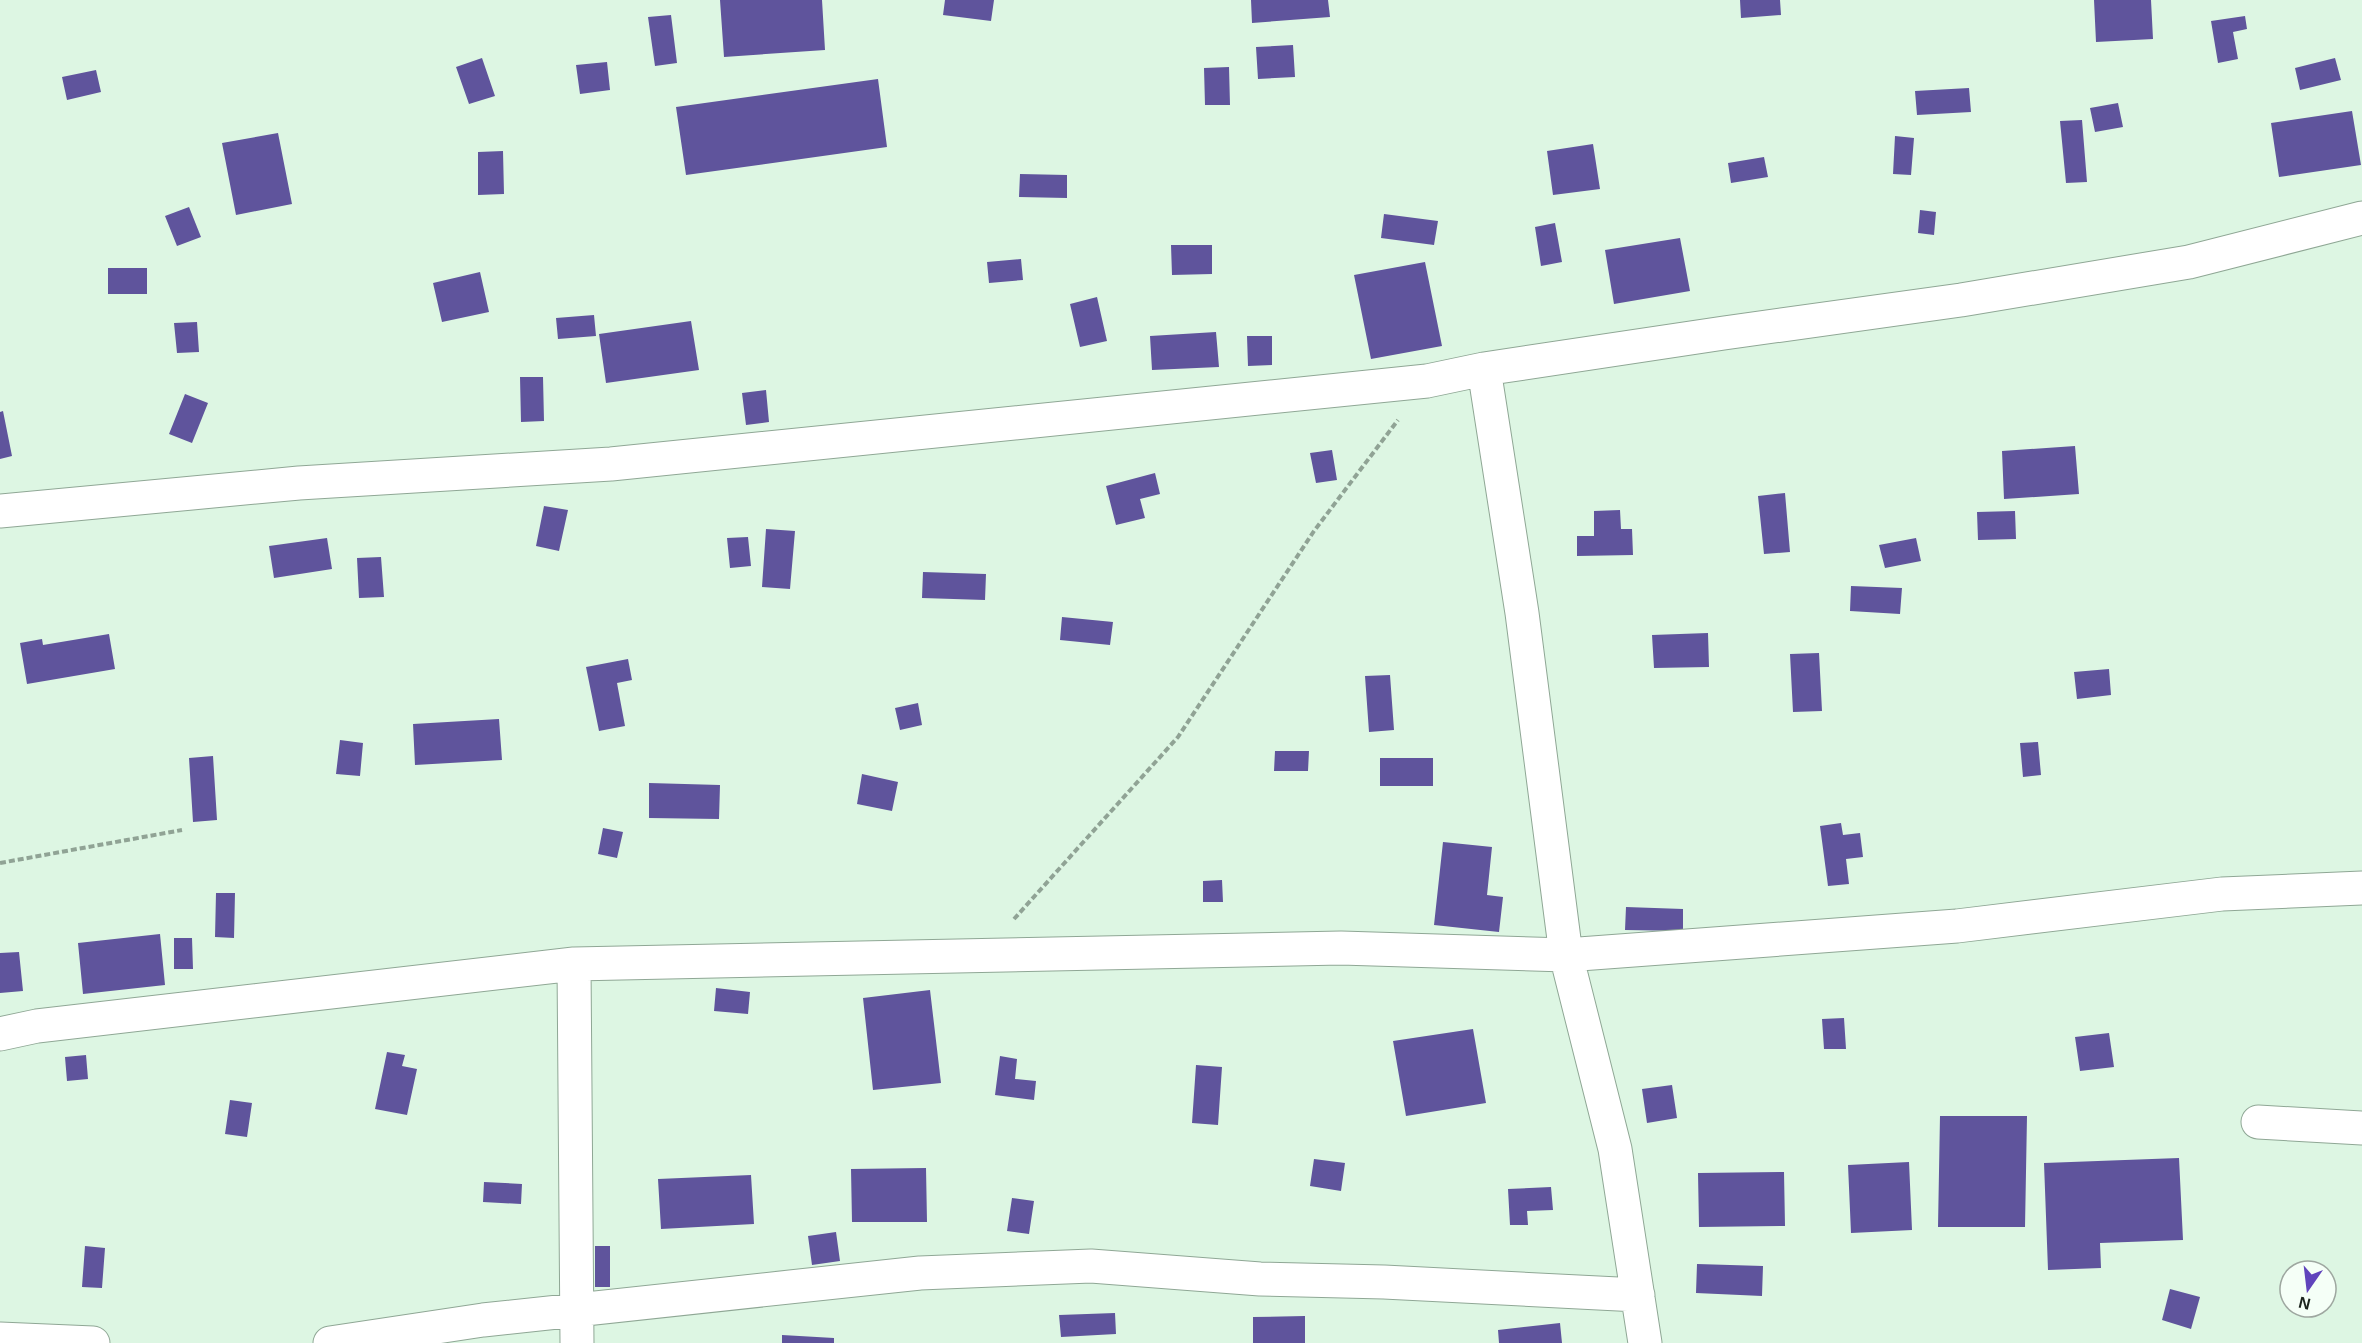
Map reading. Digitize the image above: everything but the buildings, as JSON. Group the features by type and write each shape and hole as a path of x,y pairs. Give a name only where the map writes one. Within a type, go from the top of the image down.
{"street":[{"path":"0,511 299,483 610,464 1427,381 1484,369 1961,300 2189,262 2362,218"},
{"path":"1484,369 1522,613 1566,955 1615,1149 1645,1343"},
{"path":"0,1034 37,1026 574,964 1341,948 1566,955 1957,926 2222,894 2362,888"},
{"path":"574,964 577,1343"},
{"path":"2258,1122 2362,1128"},
{"path":"330,1343 575,1309 920,1273 1091,1266 1260,1279 1384,1282 1638,1295"},
{"path":"0,1339 93,1343"}],"path":[{"path":"981,957 1178,736 1314,531 1427,381"},
{"path":"0,862 182,830"}]}
